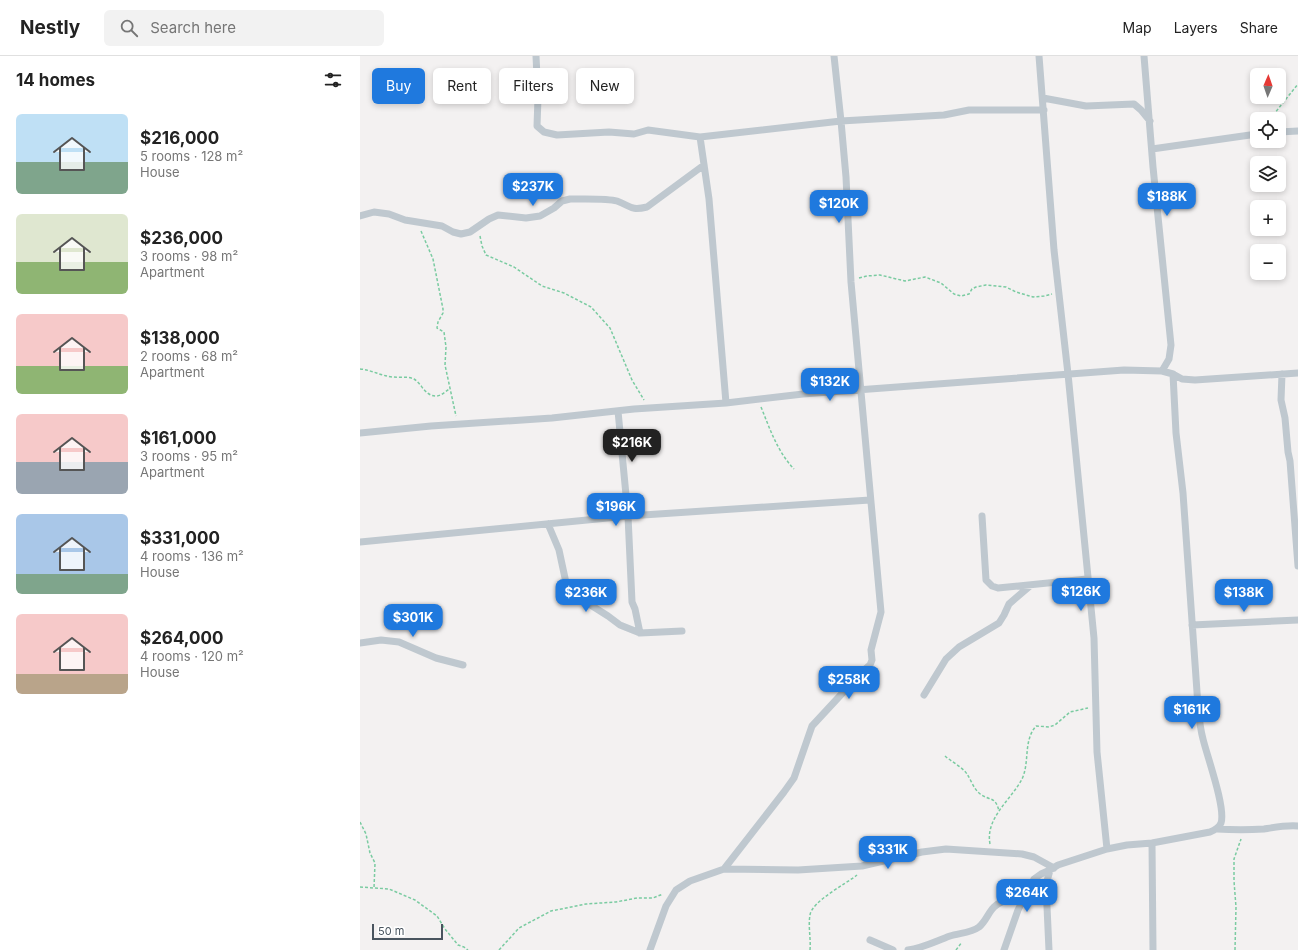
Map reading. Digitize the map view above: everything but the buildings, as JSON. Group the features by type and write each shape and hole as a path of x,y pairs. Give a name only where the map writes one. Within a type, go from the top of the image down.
{"street":[{"path":"536,56 538,98 537,126 544,132 557,135 609,132 634,134 648,130 700,137 841,121 932,116 969,110 1044,110"},
{"path":"724,869 794,778 812,726 870,665 872,660 871,650 881,612 860,390 851,279 846,177 834,56"},
{"path":"1039,56 1054,250 1068,374 1094,638 1097,752 1107,849"},
{"path":"1144,56 1171,345 1169,359 1162,371"},
{"path":"1043,98 1086,106 1134,104 1142,110 1150,121"},
{"path":"1286,132 1298,131"},
{"path":"1152,149 1250,135"},
{"path":"700,137 709,199 726,403"},
{"path":"360,216 374,212 389,214 417,223 442,226 453,232 461,234 470,232 489,219 498,215 526,218 540,216 554,208 562,201 570,199 616,201 630,208 638,209 647,207 704,165"},
{"path":"360,433 458,424 552,418 650,408 726,403 803,394 1124,370 1162,371 1173,374 1182,379 1196,380 1298,373"},
{"path":"1173,374 1176,432 1183,493 1198,706 1203,738 1217,786 1222,814 1221,822 1217,829"},
{"path":"1282,374 1281,400 1285,418 1290,461 1298,566"},
{"path":"618,411 628,516 632,602 640,633"},
{"path":"360,542 628,516 870,500"},
{"path":"982,516 986,580 992,586 998,588 1087,579"},
{"path":"548,524 559,550 568,592 574,599 589,604 620,625 640,633 682,631"},
{"path":"924,695 946,659 960,647 999,623 1009,604 1031,585"},
{"path":"1192,625 1298,620"},
{"path":"360,643 380,640 399,642 436,658 463,665"},
{"path":"1004,950 1018,910 1034,879 1058,865 1107,849 1127,845 1152,843 1210,832 1217,829 1263,829 1286,825 1298,826"},
{"path":"1152,843 1153,950"},
{"path":"650,950 666,906 676,890 690,881 724,869 798,870 862,866 922,852 946,849 1022,854 1034,858 1052,869"},
{"path":"1049,950 1046,885 1052,869"},
{"path":"908,950 916,949 950,936 969,932 979,927 988,917 993,908 1000,902 1026,894"},
{"path":"870,940 893,950"}],"path":[{"path":"1276,112 1298,84"},
{"path":"417,223 433,259 440,290 444,313 437,328 444,332 446,347 445,365 449,389 458,424"},
{"path":"479,227 482,246 486,255 514,267 542,286 591,307 610,328 638,392 650,408"},
{"path":"851,279 880,275 906,281 925,277 941,283 954,294 961,296 969,294 972,289 976,287 986,285 1006,287 1016,292 1033,297 1059,292"},
{"path":"360,369 386,376 410,378 415,380 431,395 441,395 449,389"},
{"path":"758,399 776,445 786,462 794,470"},
{"path":"991,852 988,837 992,823 1025,772 1028,743 1033,730 1036,726 1049,727 1055,725 1070,712 1096,706"},
{"path":"945,756 966,772 978,792 992,799 996,803 999,811"},
{"path":"360,822 366,834 370,853 375,863 374,888"},
{"path":"1235,950 1236,907 1234,858 1244,829"},
{"path":"810,950 809,917 811,910 828,894 857,875 862,866"},
{"path":"360,887 389,889 415,900 437,916 458,946 464,947 468,950"},
{"path":"499,950 519,928 551,911 586,904 616,902 637,898 653,898 676,890"}]}
